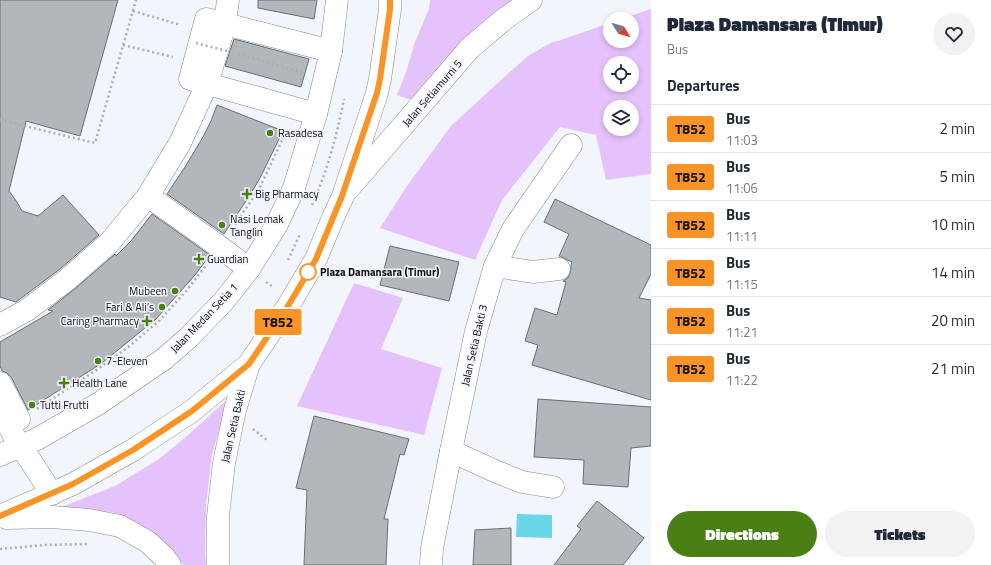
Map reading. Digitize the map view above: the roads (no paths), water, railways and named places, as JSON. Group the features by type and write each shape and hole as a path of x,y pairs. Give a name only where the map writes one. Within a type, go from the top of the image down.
{"street":[{"path":"0,325 27,310 68,279 109,243 148,196 180,143 215,21 228,0"},
{"name":"Jalan Medan Setia 1","path":"0,455 29,443 98,404 164,359 188,338 223,302 249,269 276,226 294,188 316,114 331,51 337,0"},
{"path":"249,364 288,306 316,259 342,196 377,93 390,9 390,0"},
{"name":"Jalan Setiamurni 5","path":"342,196 470,48 503,20 531,0"},
{"path":"215,21 331,51"},
{"path":"198,82 316,114"},
{"name":"Jalan Setia Bakti 3","path":"431,565 432,548 476,331 495,266 513,229 571,145"},
{"path":"148,196 249,269"},
{"path":"495,266 533,272 559,269"},
{"name":"Jalan Setia Bakti","path":"0,517 73,484 133,450 192,411 249,364"},
{"name":"Jalan Setia Bakti","path":"218,565 218,516 224,462 235,410 249,364"},
{"path":"0,383 24,427 29,433 29,443 52,494"},
{"path":"0,407 14,436 29,443"},
{"path":"451,451 522,482 553,487"},
{"name":"Jalan Setia Bakti","path":"0,517 52,517 88,520 120,526 148,542 170,565"}],"water":[{"path":"517,514 552,515 552,538 516,537"}],"place":[{"name":"Rasadesa","path":"270,133"},
{"name":"Big Pharmacy","path":"247,194"},
{"name":"Nasi Lemak Tanglin","path":"222,225"},
{"name":"Guardian","path":"199,259"},
{"name":"Plaza Damansara (Timur)","path":"308,272"},
{"name":"Mubeen","path":"175,291"},
{"name":"Fari & Ali’s","path":"162,307"},
{"name":"Caring Pharmacy","path":"147,321"},
{"name":"7-Eleven","path":"98,361"},
{"name":"Health Lane","path":"64,383"},
{"name":"Tutti Frutti","path":"32,405"}]}
